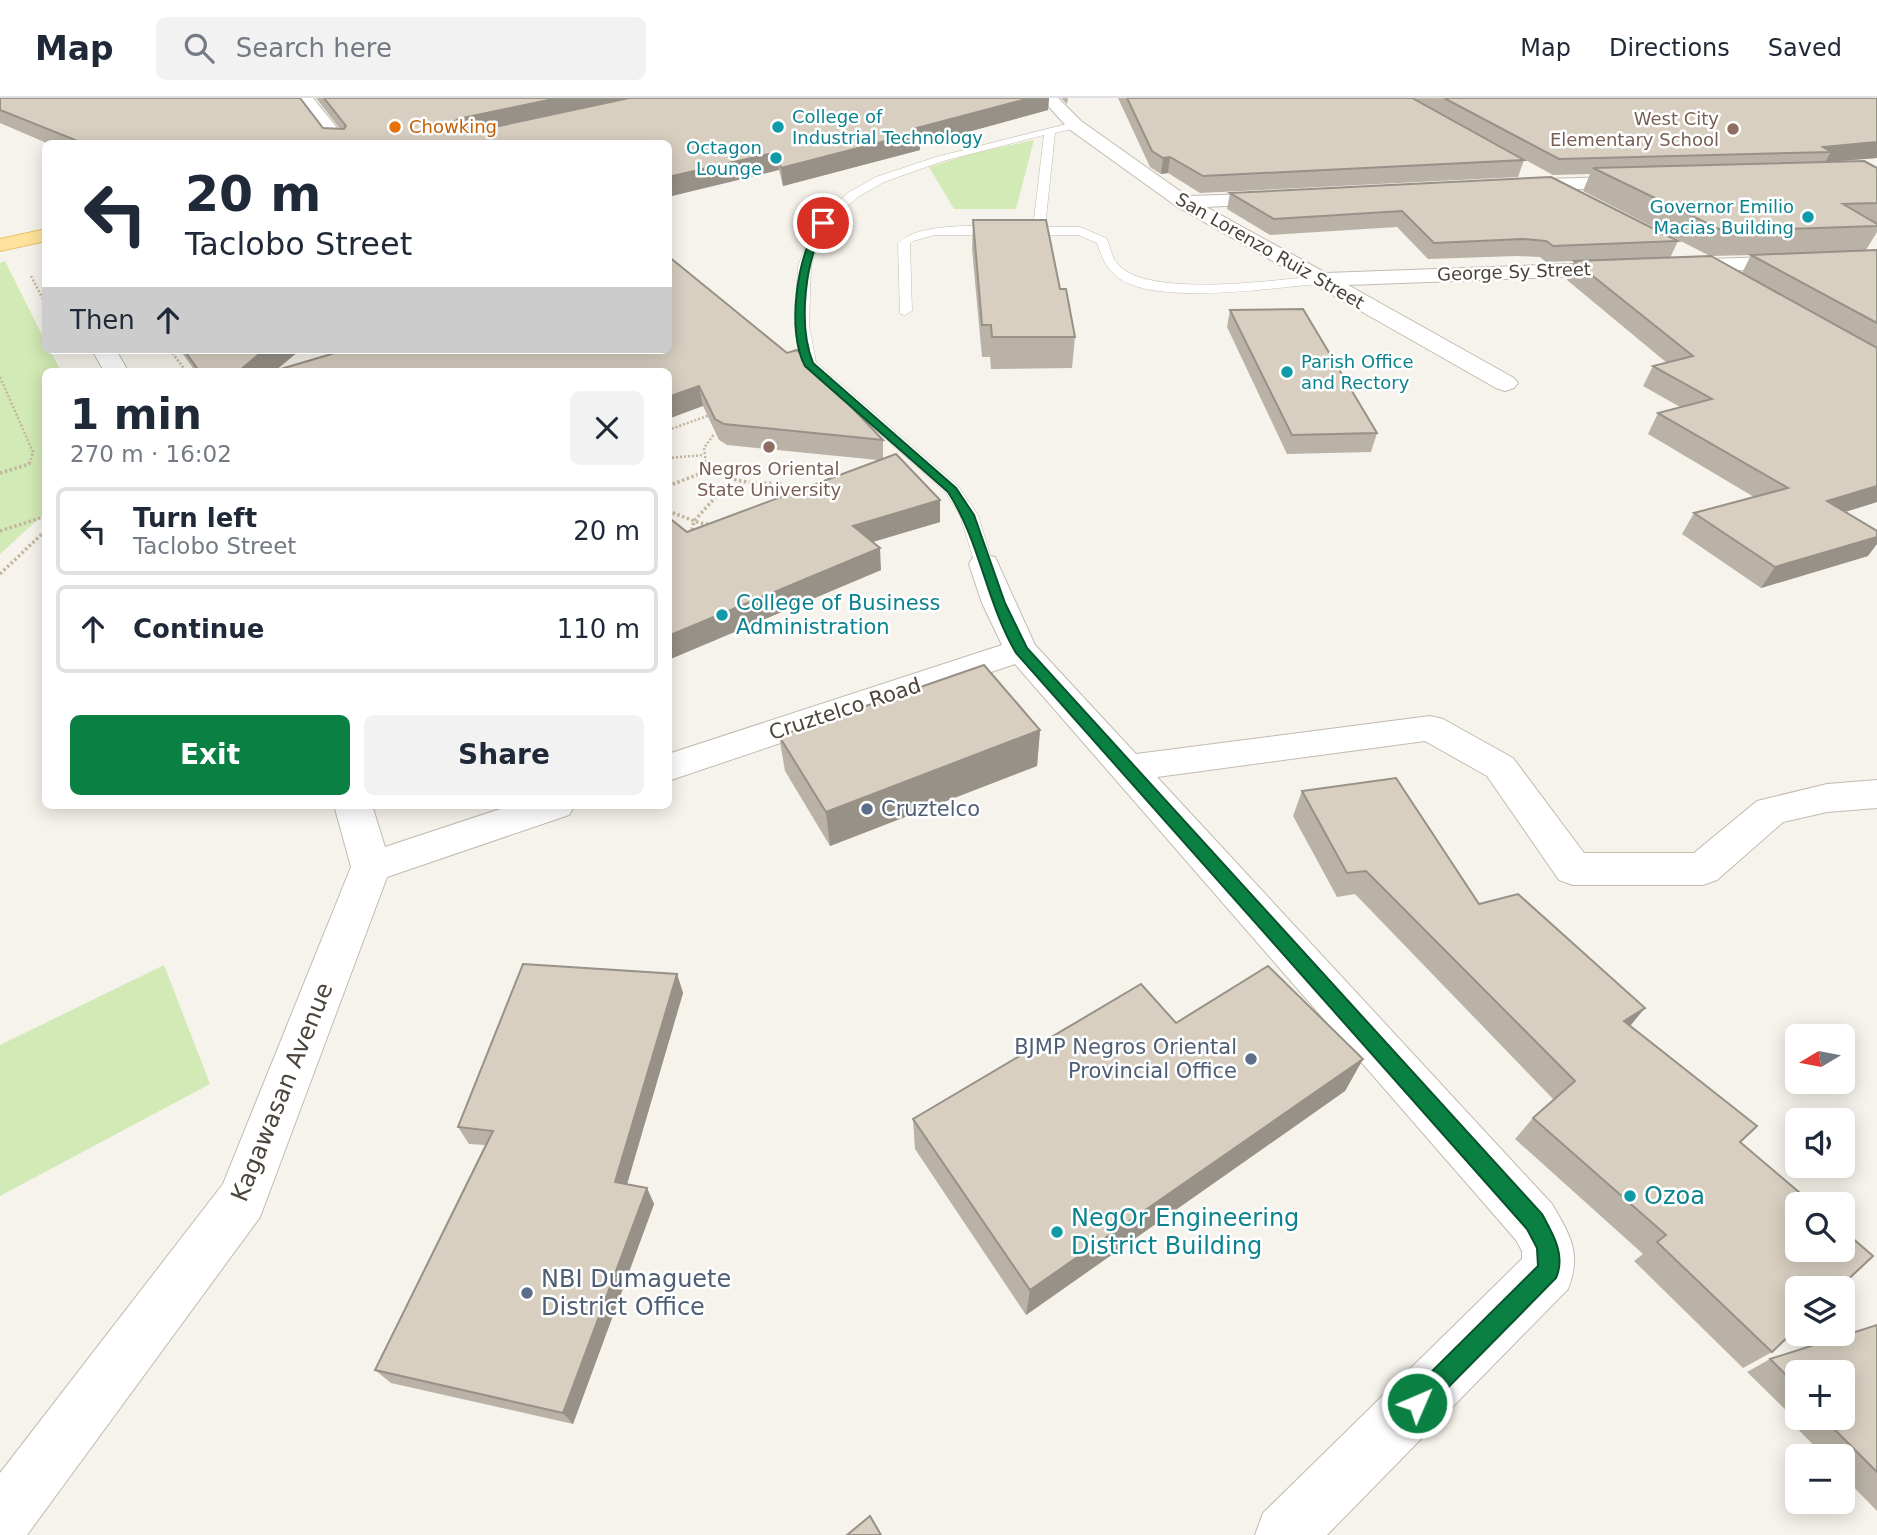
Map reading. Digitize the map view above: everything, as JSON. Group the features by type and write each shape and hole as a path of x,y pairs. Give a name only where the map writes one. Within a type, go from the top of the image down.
{"main road":[{"path":"0,245 42,239"}],"street":[{"path":"304,98 339,140"},
{"name":"San Lorenzo Ruiz Street","path":"1049,98 1075,125 1183,202 1505,383"},
{"path":"1514,164 1586,203"},
{"path":"1495,187 1658,181"},
{"path":"1183,202 1305,196"},
{"path":"1670,246 1741,284"},
{"name":"George Sy Street","path":"1318,280 1877,259"},
{"path":"984,564 998,603 1021,650 1534,1222 1548,1247 1549,1270 1285,1535"},
{"name":"Cruztelco Road","path":"672,767 1021,650"},
{"path":"1127,768 1430,728 1500,767 1573,869 1703,869 1772,811 1827,798 1877,794"},
{"path":"354,809 371,867 544,809"},
{"name":"Kagawasan Avenue","path":"0,1522 242,1200 371,867"}],"lane":[{"path":"984,564 968,515 952,490 808,364 804,352 801,282 813,237 833,209 866,185 930,161 1075,125"},
{"path":"1039,229 1046,186 1050,131"},
{"path":"905,311 905,244 909,237 935,231 1069,229 1092,234 1102,241 1112,266 1120,273 1158,286 1211,289 1318,280"}],"path":[{"path":"173,354 184,368"},
{"path":"0,377 33,452 29,464 0,473"},
{"path":"672,429 721,411"},
{"path":"714,434 704,448 704,455 712,469 731,480 757,485 780,483 791,499"},
{"path":"672,458 704,455"},
{"path":"672,484 712,469"},
{"path":"701,536 689,541 694,521 731,480"},
{"path":"672,513 694,521 723,526 713,531"},
{"path":"0,531 42,517"},
{"path":"0,574 42,534"}],"green space":[{"path":"1034,140 1016,209 954,209 929,167 974,153"},
{"path":"5,261 42,335 42,354 52,354 59,368 42,368 42,516 0,554 0,263"},
{"path":"164,965 210,1084 0,1196 0,1045"}],"building":[{"path":"0,98 300,98 323,128 344,129 346,126 324,98 558,98 458,119 448,126 451,129 485,129 629,98 1030,98 913,129 920,132 781,168 777,152 672,176 672,140 75,140 0,110"},
{"path":"1127,98 1412,98 1524,160 1203,176 1170,157 1163,158 1152,151"},
{"name":"West City Elementary School","path":"1444,98 1877,98 1877,142 1823,147 1831,152 1559,159"},
{"path":"1864,161 1877,168 1877,203 1843,204 1877,226 1723,231 1593,168"},
{"path":"1551,177 1678,241 1553,246 1546,241 1523,239 1434,243 1402,211 1274,219 1230,193"},
{"path":"973,220 1046,220 1060,289 1066,289 1075,337 992,337 991,325 982,325"},
{"path":"1877,250 1877,323 1751,255"},
{"path":"1711,256 1877,348 1877,486 1827,501 1877,531 1877,537 1775,567 1694,513 1788,488 1658,413 1712,399 1653,366 1693,356 1574,261"},
{"path":"672,259 787,353 797,350 883,440 724,424 715,419 699,386 672,396 672,368 284,368 331,354 672,354"},
{"path":"1303,309 1377,433 1292,435 1230,310"},
{"path":"187,354 259,354 243,368 197,368"},
{"path":"896,454 940,500 853,526 880,548 672,634 672,520 687,532"},
{"path":"984,665 1040,730 826,812 779,736"},
{"path":"1396,778 1479,904 1518,894 1645,1008 1624,1021 1757,1126 1740,1142 1799,1192 1785,1192 1785,1262 1855,1262 1855,1240 1873,1256 1852,1276 1785,1276 1785,1340 1772,1352 1657,1242 1666,1235 1533,1118 1575,1081 1366,871 1347,873 1302,791"},
{"path":"523,964 677,974 615,1182 647,1188 563,1413 375,1370 493,1131 458,1127"},
{"name":"NegOr Engineering District Building","path":"1268,966 1363,1059 1030,1290 913,1119 1141,984 1176,1023"},
{"path":"1877,1325 1877,1472 1855,1450 1855,1444 1849,1444 1835,1430 1855,1430 1855,1360 1785,1360 1785,1374 1770,1359 1811,1346 1855,1346 1855,1332"},
{"path":"870,1516 881,1535 847,1535"}],"place":[{"name":"Chowking","path":"395,127"},
{"name":"College of Industrial Technology","path":"778,127"},
{"name":"West City Elementary School","path":"1733,129"},
{"name":"Octagon Lounge","path":"776,158"},
{"name":"Governor Emilio Macias Building","path":"1808,217"},
{"name":"Parish Office and Rectory","path":"1287,372"},
{"name":"Negros Oriental State University","path":"769,447"},
{"name":"College of Business Administration","path":"722,615"},
{"name":"Cruztelco","path":"867,809"},
{"name":"BJMP Negros Oriental Provincial Office","path":"1251,1059"},
{"name":"Ozoa","path":"1630,1196"},
{"name":"NegOr Engineering District Building","path":"1057,1232"},
{"name":"NBI Dumaguete District Office","path":"527,1293"}],"route":[{"path":"823,223 813,237 801,282 804,352 808,364 952,490 968,515 998,603 1021,650 1534,1222 1548,1247 1549,1270 1417,1403"}]}
